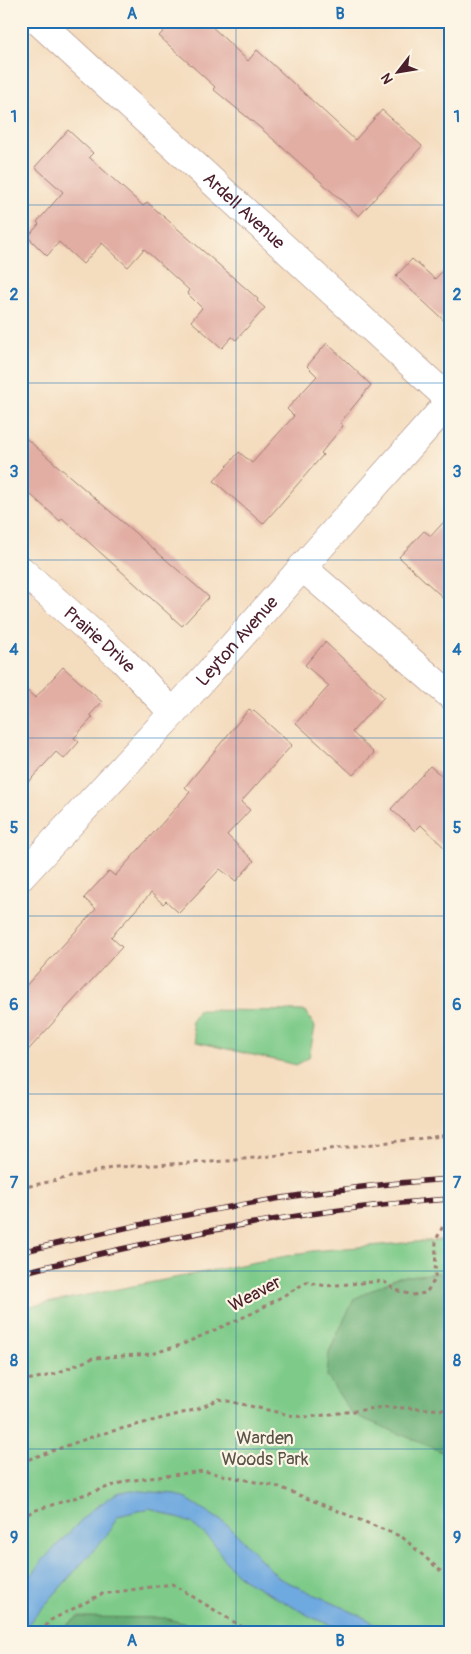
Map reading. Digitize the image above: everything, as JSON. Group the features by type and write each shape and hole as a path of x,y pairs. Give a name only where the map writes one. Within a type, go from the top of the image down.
{"street":[{"name":"Ardell Avenue","path":"38,21 450,400"},
{"name":"Leyton Avenue","path":"21,877 173,713 450,400"},
{"path":"302,567 450,695"},
{"name":"Prairie Drive","path":"21,570 123,660 173,713"}],"path":[{"path":"21,1188 116,1167 228,1161 450,1134"},
{"name":"Weaver","path":"21,1381 52,1375 93,1358 151,1354 181,1345 255,1312 307,1282 326,1286 383,1281 396,1290 412,1295 426,1293 435,1279 436,1240 444,1224 450,1221"},
{"path":"21,1462 98,1435 198,1409 218,1399 294,1416 309,1417 384,1407 450,1410"},
{"path":"21,1518 33,1511 128,1481 203,1470 279,1487 402,1537 450,1579"},
{"path":"40,1633 51,1620 102,1594 172,1584 252,1633"}],"green space":[{"path":"198,1010 306,1011 315,1027 309,1057 297,1065 196,1042 191,1021"},
{"name":"Warden Woods Park","path":"450,1239 450,1633 21,1633 21,1308 312,1251"},
{"path":"439,1273 450,1276 450,1455 352,1414 327,1376 329,1352 354,1299 398,1277"},
{"path":"78,1617 165,1618 218,1633 56,1633"}],"water":[{"path":"131,1490 174,1494 187,1499 228,1525 279,1578 361,1616 392,1633 350,1633 311,1617 243,1579 229,1566 210,1539 191,1523 150,1508 118,1516 106,1536 21,1632 21,1590 42,1561 90,1511 117,1493"}],"building":[{"path":"173,21 206,21 248,61 257,50 355,140 382,110 422,146 359,216 264,131 213,89 215,87 159,36"},
{"path":"68,130 93,153 89,157 143,206 147,202 258,299 257,301 265,308 236,340 232,337 222,348 191,321 202,308 187,293 189,290 144,249 128,267 102,243 83,264 59,242 47,256 28,237 39,224 37,222 63,192 35,167"},
{"path":"412,259 435,279 450,263 450,326 396,276"},
{"path":"327,343 371,385 340,423 343,426 321,453 323,455 263,524 214,481 239,452 252,463 294,416 287,409 317,376 307,366"},
{"path":"21,434 209,597 182,626 62,518 60,521 21,486"},
{"path":"450,515 450,604 399,557 424,531 431,536"},
{"path":"325,642 384,697 352,732 374,753 353,775 296,723 329,686 305,665"},
{"path":"63,667 102,702 90,715 93,717 74,738 79,742 64,759 56,752 21,790 21,685 35,698"},
{"path":"249,709 254,711 292,745 241,802 250,810 227,835 254,861 236,881 220,869 179,913 166,901 163,904 151,893 111,937 122,947 21,1058 21,991 96,909 84,898 109,871 115,876 190,792 185,787"},
{"path":"430,766 450,783 450,853 421,825 415,831 391,809"}],"railway":[{"path":"21,1252 180,1216 234,1206 342,1189 450,1179"},
{"path":"21,1273 180,1236 234,1226 342,1210 450,1199"}]}
